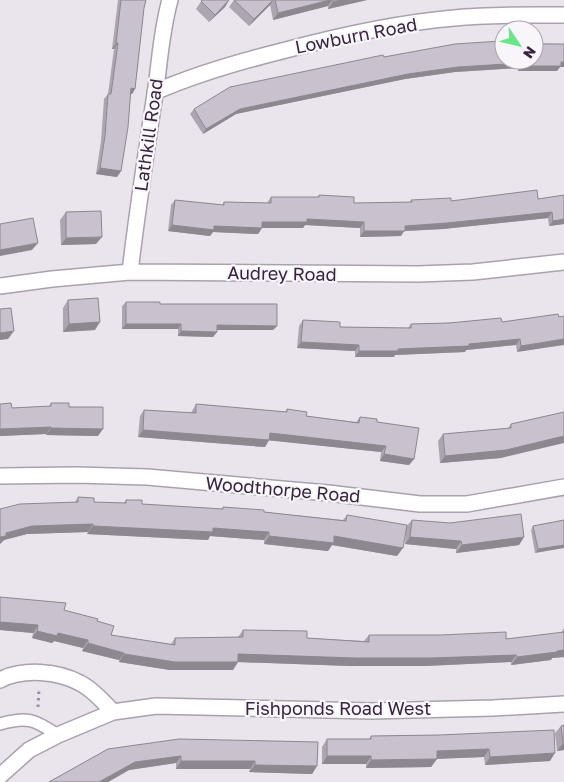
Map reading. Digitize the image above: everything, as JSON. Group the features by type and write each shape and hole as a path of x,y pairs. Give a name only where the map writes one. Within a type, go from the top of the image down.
{"street":[{"name":"Lathkill Road","path":"130,272 163,28 170,0"},
{"name":"Lowburn Road","path":"155,92 188,78 231,64 318,41 390,26 453,18 503,15 564,15"},
{"name":"Audrey Road","path":"0,286 52,278 130,272 418,274 473,272 564,262"},
{"name":"Woodthorpe Road","path":"0,476 76,475 147,477 328,493 420,504 467,504 564,487"},
{"path":"0,680 31,672 57,674 82,683 113,712"},
{"name":"Fishponds Road West","path":"0,776 29,750 58,735 113,712 156,706 371,711 564,704"}],"lane":[{"path":"0,724 17,719 35,720 58,735"}],"path":[{"path":"35,720 41,673"}],"building":[{"path":"121,0 146,0 135,89 131,88 128,127 121,171 100,168 105,136 108,94 111,94 118,43 116,43"},
{"path":"202,0 229,0 215,15"},
{"path":"234,0 273,0 254,19"},
{"path":"275,0 330,0 278,13"},
{"path":"494,41 494,65 458,67 408,74 240,109 206,129 194,109 230,87 383,55 384,57 455,44"},
{"path":"544,44 564,44 564,62 561,62 561,66 544,66"},
{"path":"537,190 538,199 564,195 564,219 553,221 552,212 405,226 405,231 364,231 364,222 307,219 307,222 262,222 262,228 214,226 214,230 172,225 175,200 224,205 224,202 271,203 271,197 319,197 319,195 354,197 354,203 412,202 411,200 451,198 451,201"},
{"path":"101,211 102,237 66,238 66,212"},
{"path":"33,218 38,243 0,250 0,224"},
{"path":"98,298 100,322 69,324 68,300"},
{"path":"126,302 160,302 160,304 277,304 277,326 217,325 217,332 181,331 181,324 126,324"},
{"path":"11,308 14,331 0,333 0,309"},
{"path":"558,314 559,317 564,316 564,339 521,346 520,339 469,344 469,346 398,349 398,351 359,351 359,345 301,342 303,320 340,322 340,327 411,328 411,324 449,323 501,318 502,322"},
{"path":"11,403 12,408 51,406 51,403 69,403 69,407 103,407 103,429 51,427 0,429 0,404"},
{"path":"196,404 287,412 287,409 307,412 306,416 359,423 360,417 377,419 377,422 419,428 414,459 384,454 386,446 270,433 269,440 143,430 144,410 196,413"},
{"path":"564,412 564,436 506,450 445,456 443,434 511,428 511,424"},
{"path":"78,497 94,498 94,502 126,503 126,500 142,500 142,504 264,510 264,512 346,521 347,515 407,525 403,548 334,536 334,543 269,536 269,532 213,528 213,532 93,526 93,524 32,526 6,533 6,536 0,537 0,509 20,504 78,502"},
{"path":"521,514 524,537 462,545 461,541 410,537 412,520 450,523"},
{"path":"564,520 564,545 538,549 533,526"},
{"path":"0,597 66,603 64,610 98,619 97,621 114,626 111,635 175,645 175,638 243,637 243,630 307,631 307,638 369,642 369,635 441,635 506,632 506,639 564,632 564,650 517,657 516,655 355,658 238,654 238,662 175,662 124,654 88,643 88,640 58,633 57,636 37,631 38,625 0,622"},
{"path":"564,725 564,743 563,743 561,726"},
{"path":"554,730 555,753 490,757 489,749 437,751 437,759 371,760 371,756 327,756 327,739 371,739 371,736"},
{"path":"179,739 318,742 317,766 255,765 255,761 181,761 181,756 135,762 99,782 49,782 108,749"}]}
